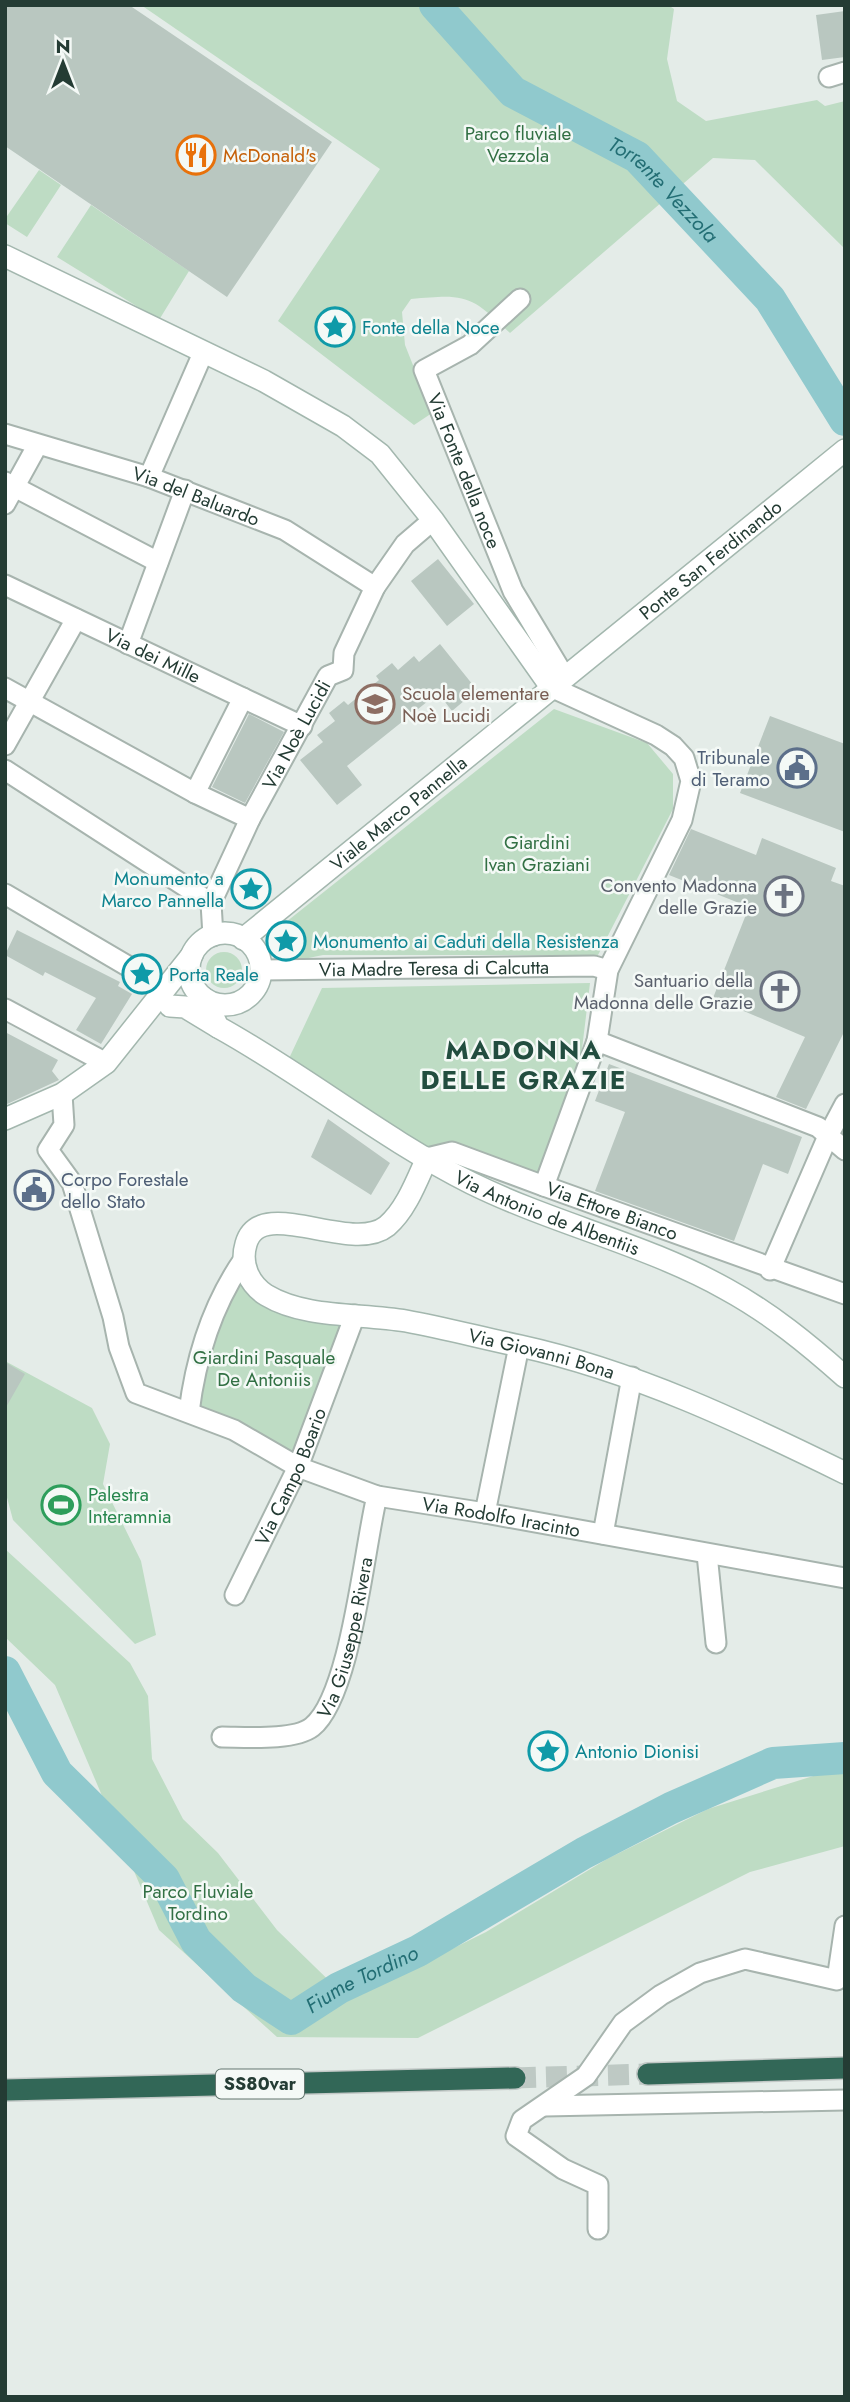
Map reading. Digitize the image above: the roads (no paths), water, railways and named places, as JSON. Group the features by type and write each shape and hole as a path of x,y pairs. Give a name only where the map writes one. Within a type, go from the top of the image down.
{"highway":[{"path":"648,2074 845,2068"},
{"name":"SS80var","path":"5,2090 515,2078"}],"main road":[{"path":"7,255 264,381 343,426 380,454 563,676"},
{"name":"Ponte San Ferdinando","path":"563,676 845,450"},
{"name":"Viale Marco Pannella","path":"243,939 563,676"},
{"path":"5,1119 62,1094 106,1063 162,1001 200,943 213,936 229,934 243,939 256,952 261,970 257,985 242,1000 219,1005 201,995 162,1001"},
{"path":"192,955 189,974 218,1027"},
{"path":"242,1000 240,1024 249,1044"},
{"name":"Via Antonio de Albentiis","path":"162,1001 185,1007 249,1044 427,1158 539,1215 626,1245 725,1288 796,1333 845,1377"},
{"path":"244,1259 246,1242 255,1230 275,1222 354,1236 386,1227 413,1188 427,1158"},
{"name":"Via Giovanni Bona","path":"244,1259 249,1280 266,1295 307,1308 405,1321 520,1346 632,1377 845,1474"}],"street":[{"name":"Via Fonte della noce","path":"520,299 470,345 424,370 513,591 563,676"},
{"path":"149,477 203,353"},
{"name":"Via del Baluardo","path":"5,434 37,446 149,477 285,530 375,587"},
{"path":"5,504 10,484 37,446"},
{"path":"10,484 158,562"},
{"path":"128,644 185,491"},
{"name":"Via Noè Lucidi","path":"213,936 211,903 250,818 328,676 347,672 344,653 375,587 405,544 433,520"},
{"name":"Via dei Mille","path":"5,585 302,726"},
{"path":"5,746 76,618"},
{"name":"Via Ettore Bianco","path":"563,676 677,748 684,758 691,781 682,820 608,970 597,1041 544,1186 770,1270 845,1294"},
{"path":"5,688 195,793 250,818"},
{"path":"195,793 243,698"},
{"path":"5,770 211,903"},
{"path":"5,894 162,1001"},
{"name":"Via Madre Teresa di Calcutta","path":"261,970 594,966 608,970"},
{"path":"5,1009 106,1063"},
{"path":"597,1041 818,1127 845,1150"},
{"name":"Via Rodolfo Iracinto","path":"62,1094 64,1125 48,1150 72,1183 113,1317 119,1347 136,1393 234,1430 298,1467 377,1496 845,1578"},
{"path":"770,1270 828,1136 845,1104"},
{"path":"427,1158 452,1152 544,1186"},
{"path":"189,1412 200,1350 229,1281 244,1259"},
{"name":"Via Campo Boario","path":"235,1595 298,1467 355,1315"},
{"path":"485,1513 520,1346"},
{"path":"603,1534 632,1377"},
{"name":"Via Giuseppe Rivera","path":"222,1737 285,1735 311,1728 328,1705 345,1660 377,1496"},
{"path":"707,1554 716,1643"},
{"path":"598,2229 598,2185 563,2169 516,2136 522,2120 586,2076 623,2024 661,1994 700,1973 745,1959 837,1980 845,1926"},
{"path":"541,2107 845,2100"}],"waterway":[{"name":"Torrente Vezzola","path":"435,5 513,92 637,157 770,299 845,420"},
{"name":"Fiume Tordino","path":"5,1672 57,1773 164,1879 196,1941 244,1988 291,2019 339,1988 418,1951 584,1853 671,1808 773,1763 845,1758"}],"tunnel":[{"path":"515,2078 648,2074"}],"place":[{"name":"McDonald's","path":"196,155"},
{"name":"Fonte della Noce","path":"335,327"},
{"name":"Scuola elementare Noè Lucidi","path":"375,704"},
{"name":"Tribunale di Teramo","path":"797,768"},
{"name":"Monumento a Marco Pannella","path":"251,889"},
{"name":"Convento Madonna delle Grazie","path":"784,896"},
{"name":"Monumento ai Caduti della Resistenza","path":"286,941"},
{"name":"Porta Reale","path":"142,974"},
{"name":"Santuario della Madonna delle Grazie","path":"780,991"},
{"name":"Corpo Forestale dello Stato","path":"34,1190"},
{"name":"Palestra Interamnia","path":"61,1505"},
{"name":"Antonio Dionisi","path":"548,1751"}],"district":[{"name":"MADONNA DELLE GRAZIE","path":"524,1065"}],"park label":[{"name":"Parco fluviale Vezzola","path":"518,144"},
{"name":"Giardini Ivan Graziani","path":"537,853"},
{"name":"Giardini Pasquale De Antoniis","path":"264,1368"},
{"name":"Parco Fluviale Tordino","path":"198,1902"}]}
